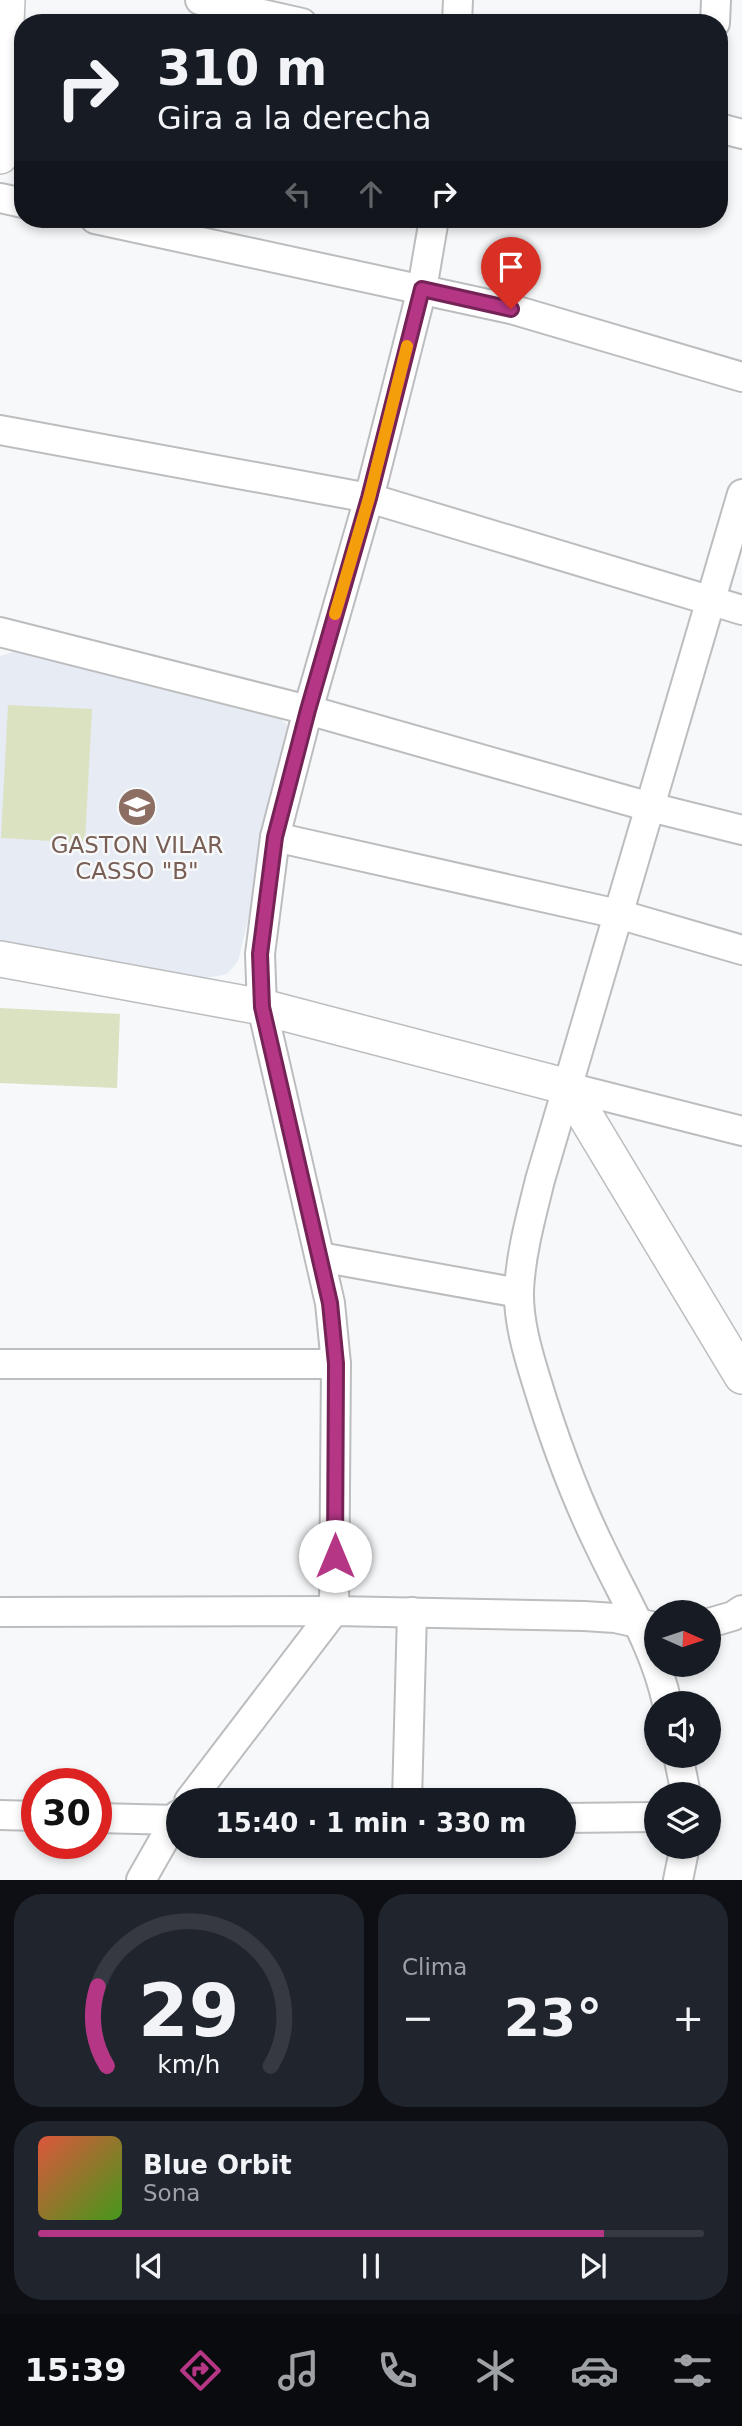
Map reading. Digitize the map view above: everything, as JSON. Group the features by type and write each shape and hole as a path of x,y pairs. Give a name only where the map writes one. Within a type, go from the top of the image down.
{"street":[{"path":"0,156 7,0"},
{"path":"200,0 262,14"},
{"path":"137,228 511,309 742,377"},
{"path":"200,1788 334,1611 336,1364 330,1303 262,1007 260,954 275,837 308,710 369,498 422,289 432,228"},
{"path":"0,430 369,498 742,610"},
{"path":"644,1619 599,1546 554,1440 529,1357 519,1293 522,1252 742,494"},
{"path":"0,632 308,710 650,807 742,830"},
{"path":"275,837 618,914 742,950"},
{"path":"0,959 262,1007 742,1131"},
{"path":"568,1087 742,1376"},
{"path":"320,1257 519,1293"},
{"path":"0,1364 336,1364"},
{"path":"721,1620 742,1611"},
{"path":"0,1612 412,1612 584,1616 615,1618 644,1625"},
{"path":"407,1788 412,1612"},
{"path":"0,1815 21,1816"},
{"path":"112,1817 166,1815"},
{"path":"576,1818 644,1817"},
{"path":"141,1880 166,1838"},
{"path":"678,1880 682,1859"}],"shaded area":[{"path":"14,652 279,717 289,727 291,742 238,961 227,974 206,978 0,945 0,656"}],"green space":[{"path":"8,705 92,709 85,843 1,838"},
{"path":"0,1008 120,1014 117,1088 0,1083"}],"slow traffic":[{"path":"335,614 369,498 407,346"}],"place":[{"name":"GASTON VILAR CASSO \"B\"","path":"137,807"}],"route":[{"path":"335,1556 336,1364 330,1303 262,1007 260,954 275,837 308,710 369,498 422,289 511,309"}]}
